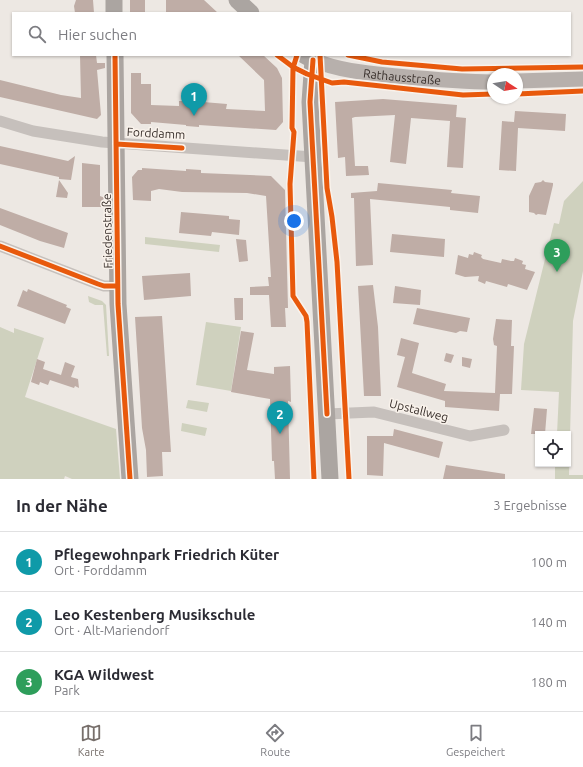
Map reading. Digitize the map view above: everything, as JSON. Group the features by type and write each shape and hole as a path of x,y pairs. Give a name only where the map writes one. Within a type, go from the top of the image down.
{"main road":[{"path":"114,0 114,12"},
{"path":"237,0 250,12"},
{"name":"Friedenstraße","path":"115,56 117,286 130,479"},
{"path":"308,58 330,479"},
{"name":"Rathausstraße","path":"308,58 334,68 358,72 443,80 487,82"},
{"path":"523,81 583,80"}],"street":[{"name":"Forddamm","path":"0,121 33,131 116,144 313,157"},
{"path":"0,246 98,284 104,286 117,286"},
{"name":"Upstallweg","path":"327,414 374,412 470,436 504,430"}],"green space":[{"path":"583,181 583,271 573,321 570,431 557,431 559,392 521,390 524,344 554,223 559,224 564,201"},
{"path":"145,237 220,245 219,252 145,244"},
{"path":"88,296 102,301 106,305 109,356 107,356 103,305 95,305 89,302"},
{"path":"206,322 241,327 231,391 196,385"},
{"path":"0,327 14,333 14,328 44,338 25,397 116,429 120,479 72,479 65,476 64,479 0,479"},
{"path":"188,400 209,403 207,412 186,408"},
{"path":"182,423 207,428 205,436 181,431"},
{"path":"555,467 569,467 569,475 583,475 583,479 555,479"}],"building":[{"path":"76,0 93,0 94,12 75,12 74,6"},
{"path":"130,0 145,0 145,12 130,12"},
{"path":"166,0 204,0 217,12 166,12"},
{"path":"80,56 96,56 97,63 105,63 105,68 97,70 101,115 97,119 0,97 0,80 61,95 81,98"},
{"path":"239,56 264,56 277,68 282,78 283,122 276,130 199,125 199,127 151,122 151,124 141,124 131,113 131,73 141,73 141,84 151,84 151,105 179,106 179,101 185,101 186,91 204,92 203,102 227,104 226,109 265,111 264,80"},
{"path":"383,99 457,105 456,117 466,118 463,168 447,167 450,121 411,118 406,164 390,162 395,115 355,117 352,118 355,166 368,166 369,175 346,176 345,157 338,158 335,102"},
{"path":"515,111 566,114 565,131 518,128 516,171 499,170 502,121 514,122"},
{"path":"0,146 68,161 75,156 71,180 59,179 59,177 0,164"},
{"path":"82,163 100,165 100,196 105,198 101,201 101,207 82,207"},
{"path":"142,168 186,171 186,169 201,170 201,173 271,176 285,190 288,308 285,308 286,327 271,327 269,295 250,295 250,287 269,286 268,277 271,277 266,196 247,193 182,192 159,189 151,191 151,201 133,200 132,177 138,170 142,170"},
{"path":"59,180 68,193 67,198 56,197"},
{"path":"543,180 545,182 553,183 553,185 546,215 536,215 529,212 529,196 535,183"},
{"path":"378,183 452,190 451,193 480,196 478,213 450,210 450,207 370,199 373,265 356,266 354,198 351,198 351,193 377,191"},
{"path":"0,208 68,233 64,248 40,241 0,225"},
{"path":"181,212 229,216 229,219 240,220 239,235 212,232 211,236 179,233"},
{"path":"392,234 445,239 444,257 390,252"},
{"path":"236,239 246,240 248,261 239,262"},
{"path":"474,252 482,255 481,257 483,259 501,263 502,259 514,261 515,258 523,261 522,264 526,265 525,269 535,272 527,290 508,284 507,287 486,281 485,284 478,281 479,276 465,277 455,274 458,255 468,258 469,254 473,255"},
{"path":"190,273 191,296 144,300 142,276"},
{"path":"373,285 378,327 381,396 364,396 358,286"},
{"path":"395,286 421,290 420,305 393,303"},
{"path":"28,289 67,305 66,307 71,309 65,324 17,306 23,290 27,292"},
{"path":"234,298 243,298 243,320 235,320"},
{"path":"417,308 470,318 467,332 460,331 456,333 413,324"},
{"path":"162,316 171,452 162,452 163,476 147,477 146,450 142,428 135,317"},
{"path":"496,319 512,320 511,346 514,346 512,394 500,394 499,411 445,407 445,401 397,387 405,357 397,355 401,338 419,343 412,373 446,384 444,391 495,393 497,346 494,345 493,339"},
{"path":"241,331 254,333 247,370 274,374 274,367 290,366 291,402 288,401 290,479 275,479 274,461 272,461 270,399 231,392"},
{"path":"446,353 454,355 451,363 444,361"},
{"path":"462,357 472,359 470,368 462,366"},
{"path":"37,359 45,362 43,369 61,375 65,362 75,366 71,377 78,379 79,388 75,386 74,388 50,380 48,385 40,382 39,385 31,382"},
{"path":"534,408 547,409 545,431 535,431 535,434 531,434"},
{"path":"394,429 443,442 439,458 384,443 383,476 367,475 367,436 393,436"},
{"path":"446,465 505,474 505,479 443,479"}],"cycle path":[{"path":"115,56 118,304 130,479"},
{"path":"278,56 293,67 332,83 344,82 463,95 487,94"},
{"path":"297,56 293,68 292,128 294,132 290,184 293,296 306,316 307,322 314,479"},
{"path":"320,56 327,188 337,262 349,479"},
{"path":"353,56 382,62 462,69 583,67"},
{"path":"313,60 310,102 327,414"},
{"path":"523,94 583,91"},
{"path":"116,144 182,148"},
{"path":"0,246 98,284 104,286 117,286"}],"place":[{"name":"Pflegewohnpark Friedrich Küter","path":"194,116"},
{"name":"KGA Wildwest","path":"557,272"},
{"name":"Leo Kestenberg Musikschule","path":"280,434"}]}
